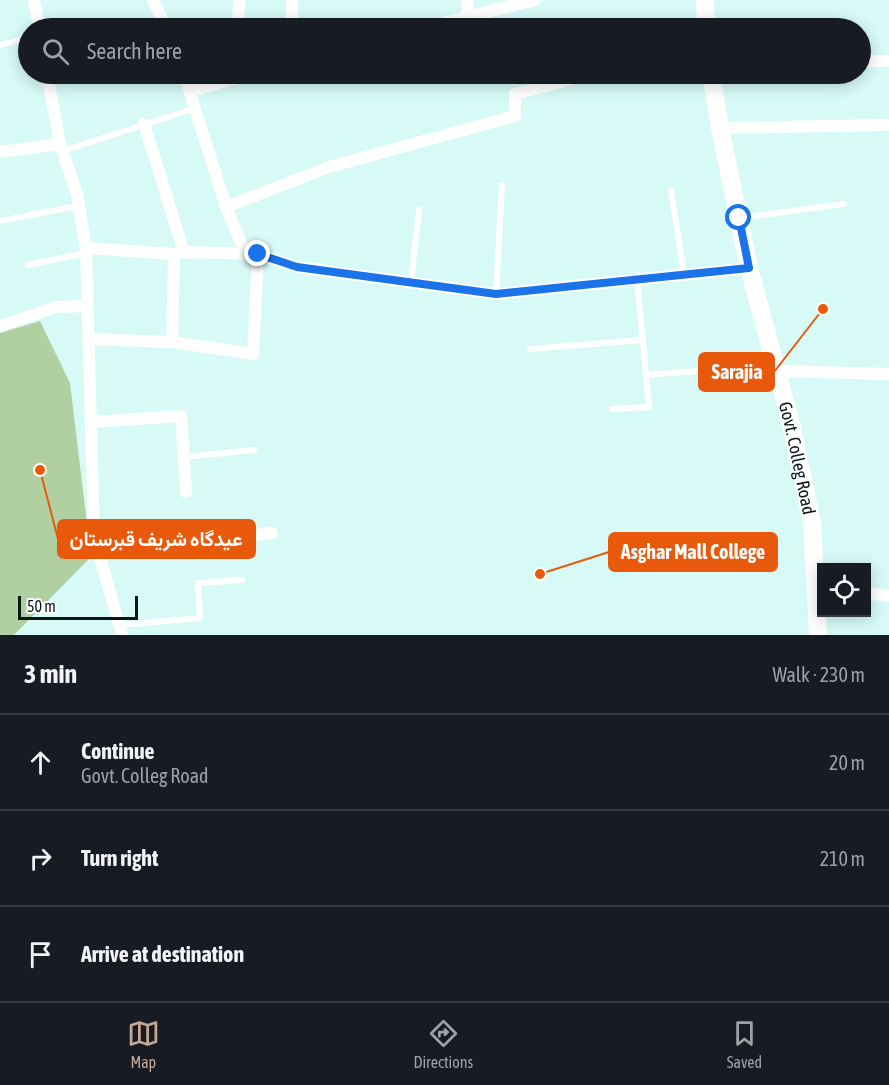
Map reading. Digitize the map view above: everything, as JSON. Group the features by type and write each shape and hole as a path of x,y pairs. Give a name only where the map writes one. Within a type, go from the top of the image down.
{"street":[{"path":"34,0 37,18"},
{"path":"153,0 161,18"},
{"path":"238,18 239,0"},
{"path":"291,0 292,18"},
{"path":"467,17 468,0"},
{"path":"463,18 535,0"},
{"path":"705,0 706,18"},
{"path":"871,61 889,61"},
{"path":"49,84 62,147 79,205 86,251 94,536 121,630"},
{"path":"188,84 226,207 245,252"},
{"path":"190,91 215,84"},
{"path":"226,207 329,167 515,116 515,94 552,84"},
{"name":"Govt. Colleg Road","path":"713,84 749,268 792,427 812,522 817,578"},
{"path":"144,124 179,253 172,342"},
{"path":"720,128 889,125"},
{"path":"0,153 62,147"},
{"path":"86,251 245,252 297,267 496,294 749,268"},
{"path":"88,339 172,342 253,354 258,254"},
{"path":"0,326 56,307 87,306"},
{"path":"777,368 889,374"},
{"path":"91,422 181,416 186,492"},
{"path":"99,554 272,533"},
{"path":"871,594 889,596"},
{"name":"Govt. Colleg Road","path":"818,617 818,635"}],"lane":[{"path":"0,45 18,40"},
{"path":"62,147 196,108"},
{"path":"496,294 502,185"},
{"path":"671,190 684,274"},
{"path":"739,218 844,204"},
{"path":"0,221 79,205"},
{"path":"411,283 419,210"},
{"path":"28,265 86,251"},
{"path":"612,409 649,407 637,279"},
{"path":"530,349 642,340"},
{"path":"646,375 777,368"},
{"path":"184,458 254,450"},
{"path":"121,630 200,618 198,583 242,580"}],"green space":[{"path":"40,321 70,383 91,557 14,635 0,635 0,333"}],"place":[{"name":"Sarajia","path":"823,309"},
{"name":"عیدگاہ شریف قبرستان","path":"40,470"},
{"name":"Asghar Mall College","path":"540,574"}],"route":[{"path":"258,254 297,267 496,294 749,268 739,218"}]}
